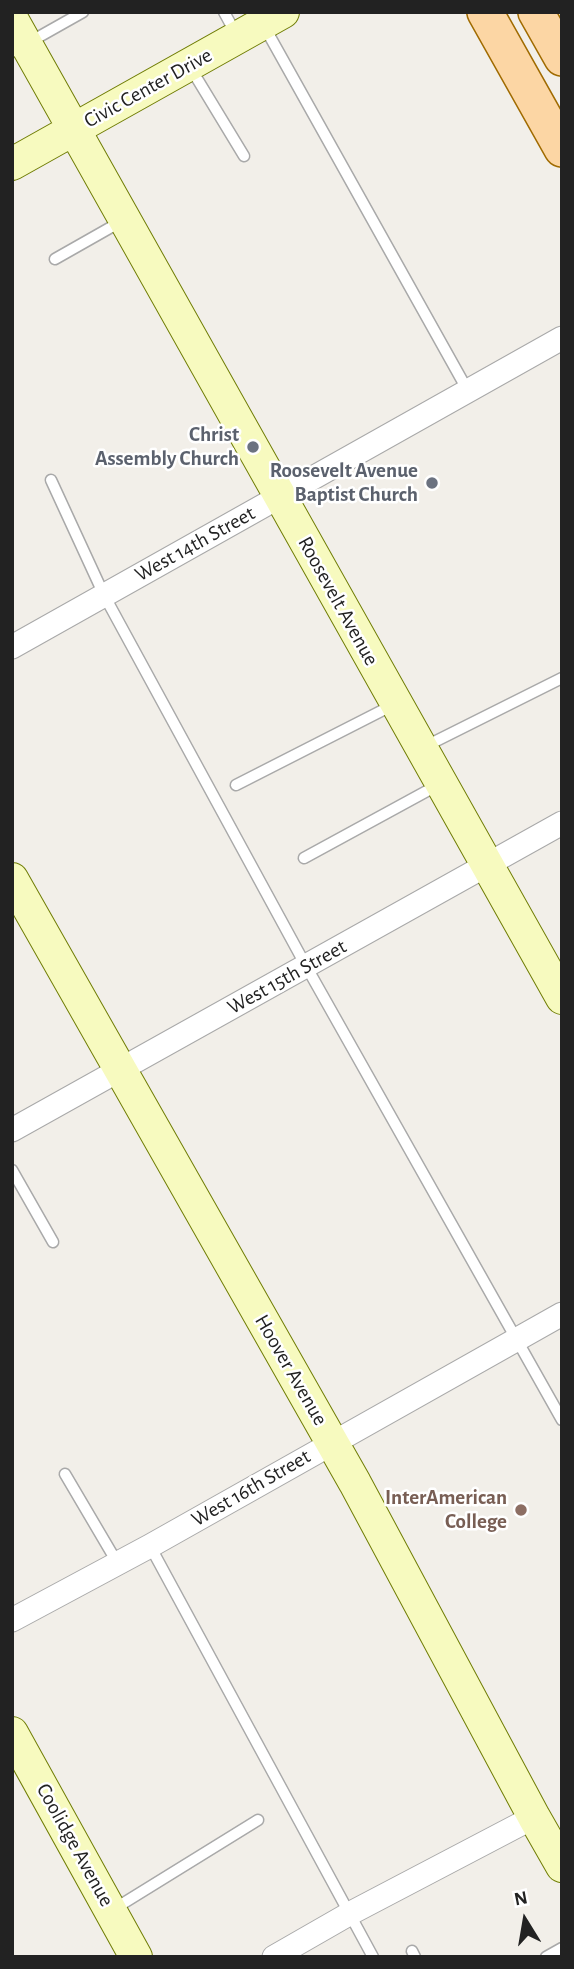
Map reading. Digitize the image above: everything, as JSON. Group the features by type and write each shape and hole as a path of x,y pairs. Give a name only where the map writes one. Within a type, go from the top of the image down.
{"main road":[{"path":"485,12 562,149"},
{"path":"536,12 562,58"}],"street":[{"name":"Civic Center Drive","path":"12,164 188,65 252,21"},
{"name":"Roosevelt Avenue","path":"17,38 74,130 562,999"},
{"name":"West 14th Street","path":"12,647 562,338"},
{"name":"West 15th Street","path":"12,1130 562,823"},
{"name":"Hoover Avenue","path":"12,878 332,1442 562,1866"},
{"name":"West 16th Street","path":"12,1620 118,1564 562,1314"},
{"name":"Coolidge Avenue","path":"12,1733 136,1957"},
{"path":"274,1957 349,1914 534,1817"}],"lane":[{"path":"17,38 83,12"},
{"path":"252,21 468,391"},
{"path":"188,65 244,156"},
{"path":"55,259 124,220"},
{"path":"51,480 104,596 306,966 562,1420"},
{"path":"421,748 562,678"},
{"path":"236,785 396,703"},
{"path":"304,858 441,783"},
{"path":"12,1170 54,1242"},
{"path":"65,1474 118,1564"},
{"path":"149,1546 373,1957"},
{"path":"111,1911 258,1820"},
{"path":"546,1957 562,1948"}],"place":[{"name":"Christ Assembly Church","path":"253,447"},
{"name":"Roosevelt Avenue Baptist Church","path":"432,483"},
{"name":"InterAmerican College","path":"521,1510"}]}
